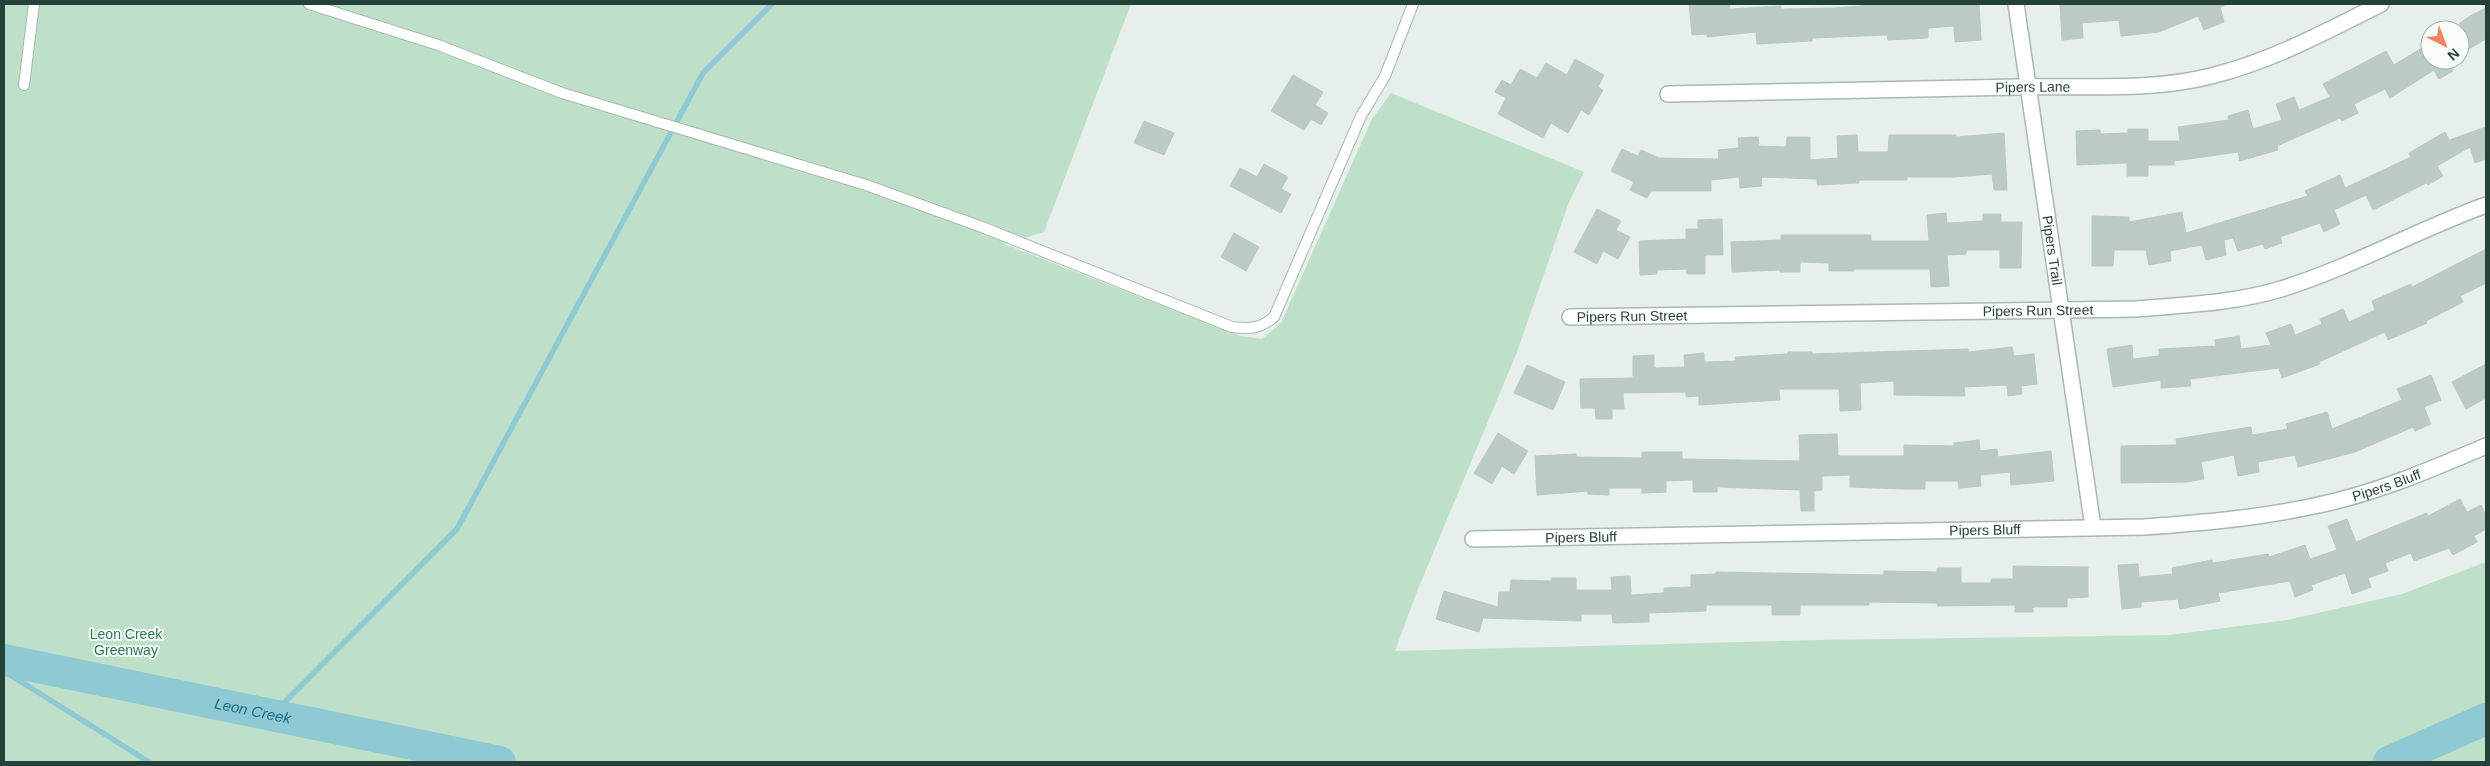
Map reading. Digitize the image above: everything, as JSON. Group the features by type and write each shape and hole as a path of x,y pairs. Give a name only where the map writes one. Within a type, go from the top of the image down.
{"street":[{"name":"Pipers Trail","path":"2016,4 2093,527"},
{"name":"Pipers Lane","path":"1668,94 2028,87 2124,88 2210,76 2294,48 2380,4"},
{"name":"Pipers Run Street","path":"1570,317 2138,309 2210,303 2279,290 2337,270 2486,204"},
{"name":"Pipers Bluff","path":"1473,539 2093,527 2221,522 2315,506 2397,483 2486,446"}],"lane":[{"path":"24,85 34,4"},
{"path":"309,4 438,45 562,93 866,185 1009,237 1232,327 1248,329 1260,328 1274,317 1361,116 1385,76 1413,4"}],"green space":[{"name":"Leon Creek Greenway","path":"4,4 1131,4 1044,232 1004,244 1241,336 1262,339 1281,323 1372,119 1391,93 1584,172 1569,202 1517,352 1418,589 1395,651 1818,640 2170,635 2287,620 2402,594 2486,562 2486,762 4,762"}],"building":[{"path":"1689,4 1729,4 1730,9 1781,6 1781,9 1834,8 1861,6 1861,4 1979,4 1981,40 1955,42 1954,26 1928,28 1928,38 1888,40 1887,35 1812,38 1812,41 1757,44 1756,32 1707,37 1707,34 1692,35"},
{"path":"2060,4 2227,4 2220,7 2224,22 2204,30 2198,16 2159,32 2121,36 2119,20 2082,23 2083,38 2062,40"},
{"path":"2486,8 2486,39 2470,48 2470,20 2464,20"},
{"path":"2420,49 2420,70 2434,70 2390,98 2385,89 2354,104 2358,113 2342,121 2340,118 2277,146 2278,150 2240,161 2238,152 2174,161 2174,165 2148,165 2148,176 2127,176 2127,163 2077,165 2076,131 2100,130 2101,134 2128,133 2128,129 2148,129 2148,141 2180,141 2178,127 2229,120 2228,116 2248,110 2253,129 2282,120 2276,104 2294,97 2299,110 2330,97 2323,84 2386,51 2394,65"},
{"path":"1575,59 1604,75 1598,87 1603,90 1589,115 1581,110 1568,133 1551,123 1543,138 1498,114 1506,98 1495,92 1502,80 1511,85 1520,69 1537,78 1546,63 1567,75"},
{"path":"2434,70 2453,71 2439,79"},
{"path":"1293,75 1323,92 1315,105 1328,113 1321,125 1311,119 1304,130 1271,111"},
{"path":"1144,121 1174,133 1164,155 1134,143"},
{"path":"2486,127 2486,159 2475,163 2470,147 2437,166 2443,176 2428,185 2426,183 2373,210 2366,195 2334,210 2340,224 2324,232 2320,223 2280,237 2282,243 2265,249 2263,244 2238,251 2233,238 2224,240 2226,255 2206,260 2202,245 2170,251 2171,261 2149,265 2146,250 2114,250 2113,266 2092,266 2092,216 2129,217 2129,222 2182,212 2186,233 2308,196 2305,191 2340,175 2345,188 2411,157 2409,153 2445,132 2449,140"},
{"path":"2004,133 2007,190 1994,190 1992,174 1955,177 1907,177 1907,180 1859,180 1859,183 1817,185 1817,179 1761,177 1762,186 1740,188 1739,177 1711,180 1711,191 1651,191 1647,198 1630,190 1634,182 1611,171 1622,149 1638,156 1641,150 1659,158 1719,159 1718,150 1739,148 1738,138 1758,137 1759,146 1786,147 1787,137 1810,137 1810,160 1838,158 1837,136 1857,135 1858,152 1888,152 1889,135 1956,135 1956,137"},
{"path":"1264,164 1288,177 1281,189 1291,194 1281,213 1230,186 1240,168 1257,177"},
{"path":"1597,209 1621,221 1616,230 1630,237 1618,259 1603,251 1597,264 1574,252"},
{"path":"1946,213 1947,223 1983,221 1983,214 2001,214 2001,222 2022,222 2021,268 2000,268 2000,250 1966,250 1966,254 1947,255 1949,286 1931,287 1930,269 1854,269 1854,271 1829,271 1829,263 1800,262 1800,272 1780,272 1780,270 1732,272 1731,242 1781,240 1781,235 1871,235 1871,241 1929,241 1927,215"},
{"path":"1722,219 1723,255 1705,255 1705,274 1687,274 1686,269 1657,270 1657,274 1640,275 1639,241 1686,239 1686,229 1698,229 1698,220"},
{"path":"1234,233 1259,247 1246,271 1221,257"},
{"path":"2486,249 2486,283 2460,296 2463,302 2426,321 2427,323 2388,340 2385,332 2319,362 2320,364 2282,378 2279,368 2190,379 2191,386 2161,388 2161,380 2113,387 2107,349 2132,345 2133,359 2159,356 2159,349 2216,346 2215,340 2239,336 2241,349 2271,345 2266,333 2291,324 2295,335 2322,324 2320,319 2343,309 2349,322 2375,310 2372,301 2411,284 2412,287"},
{"path":"2012,347 2014,356 2034,354 2037,384 2021,386 2022,394 2008,396 2007,385 1964,387 1965,396 1894,395 1894,381 1860,383 1861,410 1840,411 1839,389 1779,389 1780,400 1699,405 1699,396 1686,397 1686,392 1623,393 1624,409 1612,409 1612,419 1596,419 1595,408 1581,408 1580,379 1633,378 1633,356 1654,355 1654,368 1685,367 1684,355 1704,353 1704,362 1736,361 1735,357 1788,354 1788,352 1812,352 1812,354 1968,349 1968,352"},
{"path":"2486,364 2486,398 2466,409 2452,382"},
{"path":"1527,365 1565,382 1553,410 1514,393"},
{"path":"2431,375 2441,400 2424,407 2431,424 2415,431 2413,427 2355,452 2298,467 2295,455 2258,462 2259,472 2238,476 2234,455 2201,462 2204,479 2187,482 2121,483 2121,446 2177,445 2176,439 2251,427 2252,435 2288,429 2286,424 2327,412 2332,429 2402,400 2397,389"},
{"path":"1498,433 1528,451 1514,474 1502,466 1492,484 1474,473"},
{"path":"1837,434 1838,456 1904,456 1904,445 1954,446 1954,443 1979,440 1980,451 1997,449 1998,457 2051,451 2054,481 2011,485 2010,472 1980,475 1981,486 1959,488 1958,481 1925,481 1925,489 1903,489 1850,487 1850,475 1822,476 1822,490 1814,491 1814,511 1801,511 1800,490 1717,487 1717,492 1693,492 1693,480 1666,481 1666,492 1642,493 1642,488 1609,488 1609,495 1588,494 1588,491 1537,495 1535,456 1576,454 1576,457 1642,458 1642,452 1682,452 1682,459 1800,461 1799,435"},
{"path":"2460,499 2467,512 2481,505 2486,516 2486,529 2474,536 2477,542 2453,555 2449,548 2414,561 2411,553 2385,563 2388,571 2368,578 2371,587 2352,594 2345,573 2311,585 2313,590 2295,597 2290,581 2218,593 2220,601 2180,609 2178,599 2141,602 2141,607 2122,609 2118,565 2138,564 2139,577 2173,574 2172,568 2212,560 2213,563 2268,554 2269,557 2305,545 2310,559 2337,550 2328,526 2347,519 2356,542 2427,513 2428,516"},
{"path":"2013,566 2088,567 2088,597 2067,598 2067,607 2033,607 2033,612 2015,612 2015,605 1937,606 1937,603 1869,602 1869,605 1800,605 1800,615 1772,615 1772,605 1706,605 1706,611 1649,613 1649,622 1613,623 1612,614 1581,614 1581,621 1483,618 1479,632 1436,619 1444,591 1498,607 1499,592 1510,592 1511,580 1552,581 1552,578 1576,578 1576,590 1612,590 1611,577 1630,576 1631,595 1664,593 1664,588 1691,587 1691,575 1716,574 1716,572 1884,575 1884,571 1937,572 1937,568 1961,568 1961,583 1991,583 1991,579 2013,579"}],"waterway":[{"path":"271,716 457,529 703,73 772,4"},
{"name":"Leon Creek","path":"4,660 500,762"},
{"path":"4,671 149,762"},
{"path":"2389,762 2486,719"}]}
